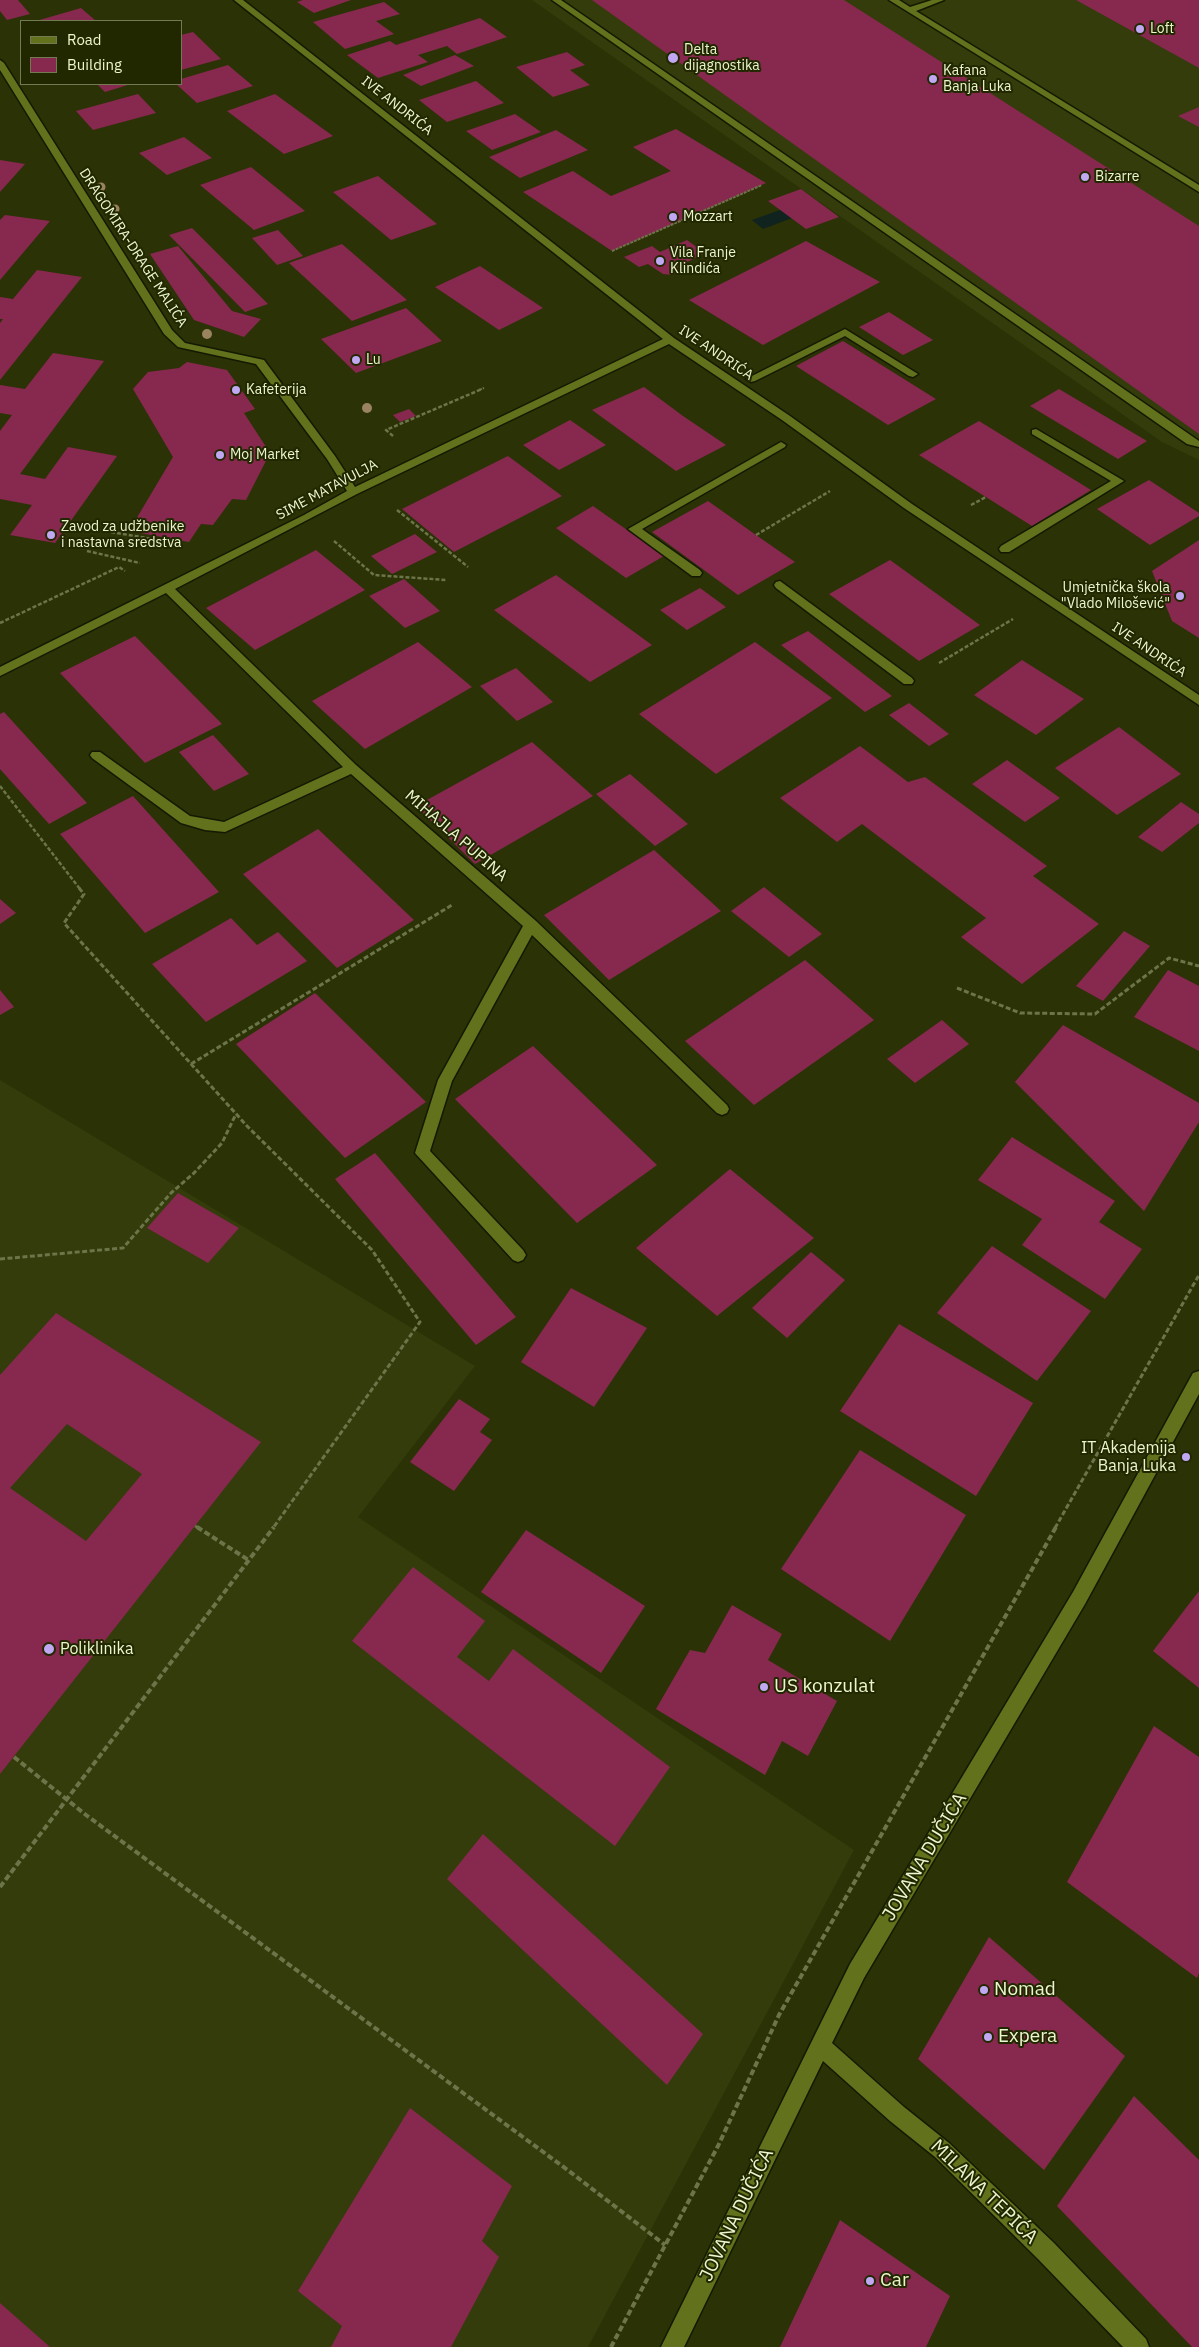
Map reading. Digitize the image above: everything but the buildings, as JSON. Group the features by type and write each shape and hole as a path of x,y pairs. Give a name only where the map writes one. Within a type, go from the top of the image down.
{"street":[{"name":"IVE ANDRIĆA","path":"238,0 670,340 786,418 908,506 1199,701"},
{"path":"556,0 1191,442 1199,444"},
{"path":"893,0 1199,188"},
{"path":"909,10 940,0"},
{"name":"DRAGOMIRA-DRAGE MALIĆA","path":"0,63 168,332 182,345 260,362 331,458 353,492"},
{"path":"751,379 845,332 913,374"},
{"name":"SIME MATAVULJA","path":"0,672 308,518 353,492 670,340"},
{"path":"1005,549 1119,481 1036,432"},
{"path":"696,573 634,529 782,445"},
{"path":"780,585 908,681"},
{"name":"MIHAJLA PUPINA","path":"168,588 352,768 532,925 722,1109"},
{"path":"96,755 186,820 205,825 225,827 352,768"},
{"path":"518,1255 422,1153 445,1080 532,925"},
{"name":"JOVANA DUČIĆA","path":"672,2347 857,1971 1079,1598 1198,1384"},
{"name":"MILANA TEPIĆA","path":"821,2046 942,2150 1046,2251 1138,2347"}],"path":[{"path":"577,267 763,185"},
{"path":"756,535 831,490"},
{"path":"391,505 468,568"},
{"path":"111,532 186,545"},
{"path":"329,535 342,549 374,575 446,580"},
{"path":"86,551 132,561"},
{"path":"908,681 1014,618"},
{"path":"0,786 84,894 64,923 236,1114 372,1250 420,1322 374,1384 250,1561 0,1887"},
{"path":"191,1064 485,885"},
{"path":"957,988 1020,1013 1095,1014 1169,958 1199,966"},
{"path":"0,1259 124,1248 171,1194 194,1173 222,1142 236,1114"},
{"path":"611,2347 718,2146 779,2015 1199,1275"},
{"path":"195,1526 250,1561"},
{"path":"14,1757 86,1815 569,2171 665,2245"}],"shaded area":[{"path":"532,0 1199,0 1199,460 1162,442"},
{"path":"0,1080 475,1366 358,1517 854,1850 588,2347 0,2347"}],"water":[{"path":"780,210 792,218 763,229 752,220"}],"place":[{"name":"Loft","path":"1140,29"},
{"name":"Delta dijagnostika","path":"673,58"},
{"name":"Kafana Banja Luka","path":"933,79"},
{"name":"Bizarre","path":"1085,177"},
{"name":"Mozzart","path":"673,217"},
{"name":"Vila Franje Klindića","path":"660,261"},
{"name":"Lu","path":"356,360"},
{"name":"Kafeterija","path":"236,390"},
{"name":"Moj Market","path":"220,455"},
{"name":"Zavod za udžbenike i nastavna sredstva","path":"51,535"},
{"name":"Umjetnička škola \"Vlado Milošević\"","path":"1180,596"},
{"name":"IT Akademija Banja Luka","path":"1186,1457"},
{"name":"Poliklinika","path":"49,1649"},
{"name":"US konzulat","path":"764,1687"},
{"name":"Nomad","path":"984,1990"},
{"name":"Expera","path":"988,2037"},
{"name":"Car","path":"870,2281"}]}
